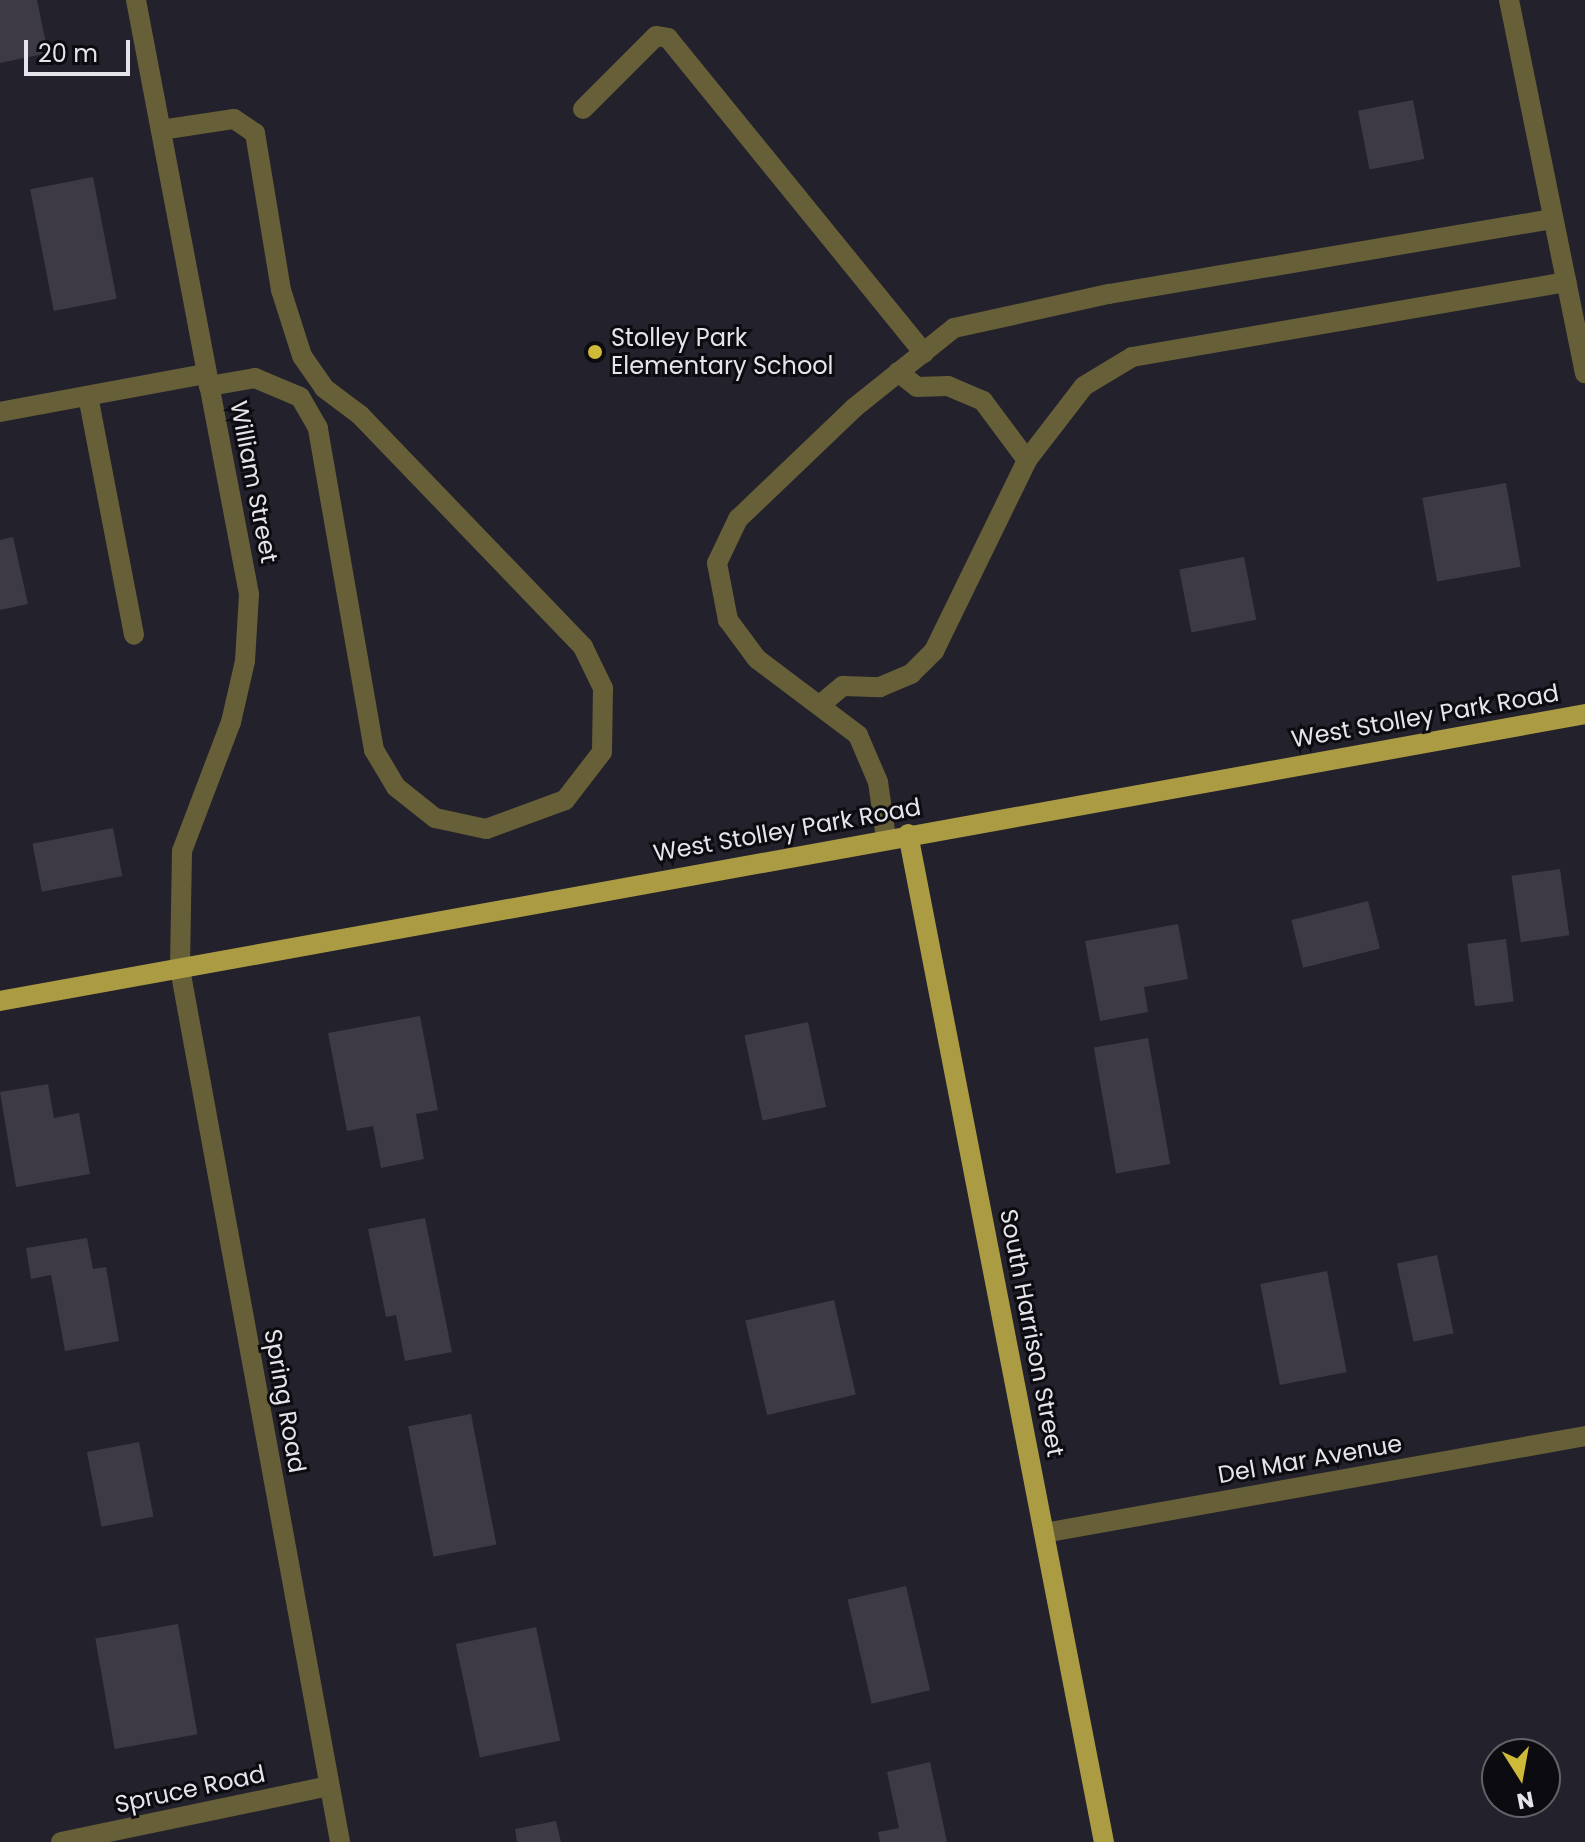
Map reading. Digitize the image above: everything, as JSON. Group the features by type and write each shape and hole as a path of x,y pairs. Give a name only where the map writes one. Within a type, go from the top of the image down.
{"main road":[{"name":"West Stolley Park Road","path":"0,1001 908,834 1585,714"},
{"name":"South Harrison Street","path":"908,834 1104,1842"}],"street":[{"name":"William Street","path":"136,0 249,594 247,635 231,722 182,851 180,969"},
{"path":"1509,0 1585,373"},
{"path":"583,109 656,36 668,38 924,353"},
{"path":"0,412 88,396 208,380 255,378 300,397 318,428 374,750 396,787 435,818 486,829 565,800 602,752 603,688 583,647 360,415 324,388 302,356 281,290 255,133 234,119 161,130"},
{"path":"886,838 878,782 858,735 757,659 728,620 717,563 738,519 898,372 954,328 1109,294 1553,219"},
{"path":"820,705 843,686 880,687 911,674 934,651 1027,460 1084,386 1132,357 1567,282"},
{"path":"898,372 917,387 948,386 983,401 1027,460"},
{"path":"88,396 134,635"},
{"name":"Spring Road","path":"180,969 340,1842"},
{"name":"Del Mar Avenue","path":"1044,1533 1585,1436"},
{"name":"Spruce Road","path":"61,1842 329,1786"}],"building":[{"path":"0,0 37,0 48,53 0,63"},
{"path":"1413,100 1424,159 1369,170 1358,111"},
{"path":"93,177 117,299 54,311 30,189"},
{"path":"1506,483 1521,567 1437,581 1422,498"},
{"path":"13,537 28,604 0,610 0,540"},
{"path":"1244,557 1256,620 1191,632 1179,570"},
{"path":"113,828 122,876 42,892 33,844"},
{"path":"1560,869 1569,935 1521,942 1511,876"},
{"path":"1368,901 1380,949 1303,968 1291,920"},
{"path":"1178,924 1188,979 1144,987 1148,1012 1100,1021 1085,941"},
{"path":"1506,939 1514,1002 1475,1006 1467,944"},
{"path":"420,1016 438,1110 416,1114 424,1159 381,1168 373,1126 347,1131 328,1033"},
{"path":"808,1022 826,1107 763,1121 744,1036"},
{"path":"1148,1038 1170,1164 1116,1174 1094,1048"},
{"path":"48,1084 54,1118 79,1113 90,1174 16,1187 0,1092"},
{"path":"425,1218 452,1352 405,1361 396,1315 386,1317 368,1229"},
{"path":"87,1238 93,1269 106,1267 119,1341 65,1351 51,1275 31,1279 26,1248"},
{"path":"1437,1255 1454,1333 1414,1342 1397,1264"},
{"path":"1327,1271 1347,1372 1280,1385 1260,1284"},
{"path":"834,1300 856,1395 767,1415 745,1320"},
{"path":"471,1414 496,1545 434,1557 408,1426"},
{"path":"139,1442 154,1517 101,1527 87,1452"},
{"path":"906,1586 930,1690 872,1704 848,1599"},
{"path":"178,1624 197,1734 115,1749 95,1639"},
{"path":"536,1627 560,1740 480,1758 456,1644"},
{"path":"930,1762 947,1842 880,1842 878,1832 899,1828 887,1772"},
{"path":"556,1821 561,1842 517,1842 515,1829"}],"place":[{"name":"Stolley Park Elementary School","path":"595,352"}]}
